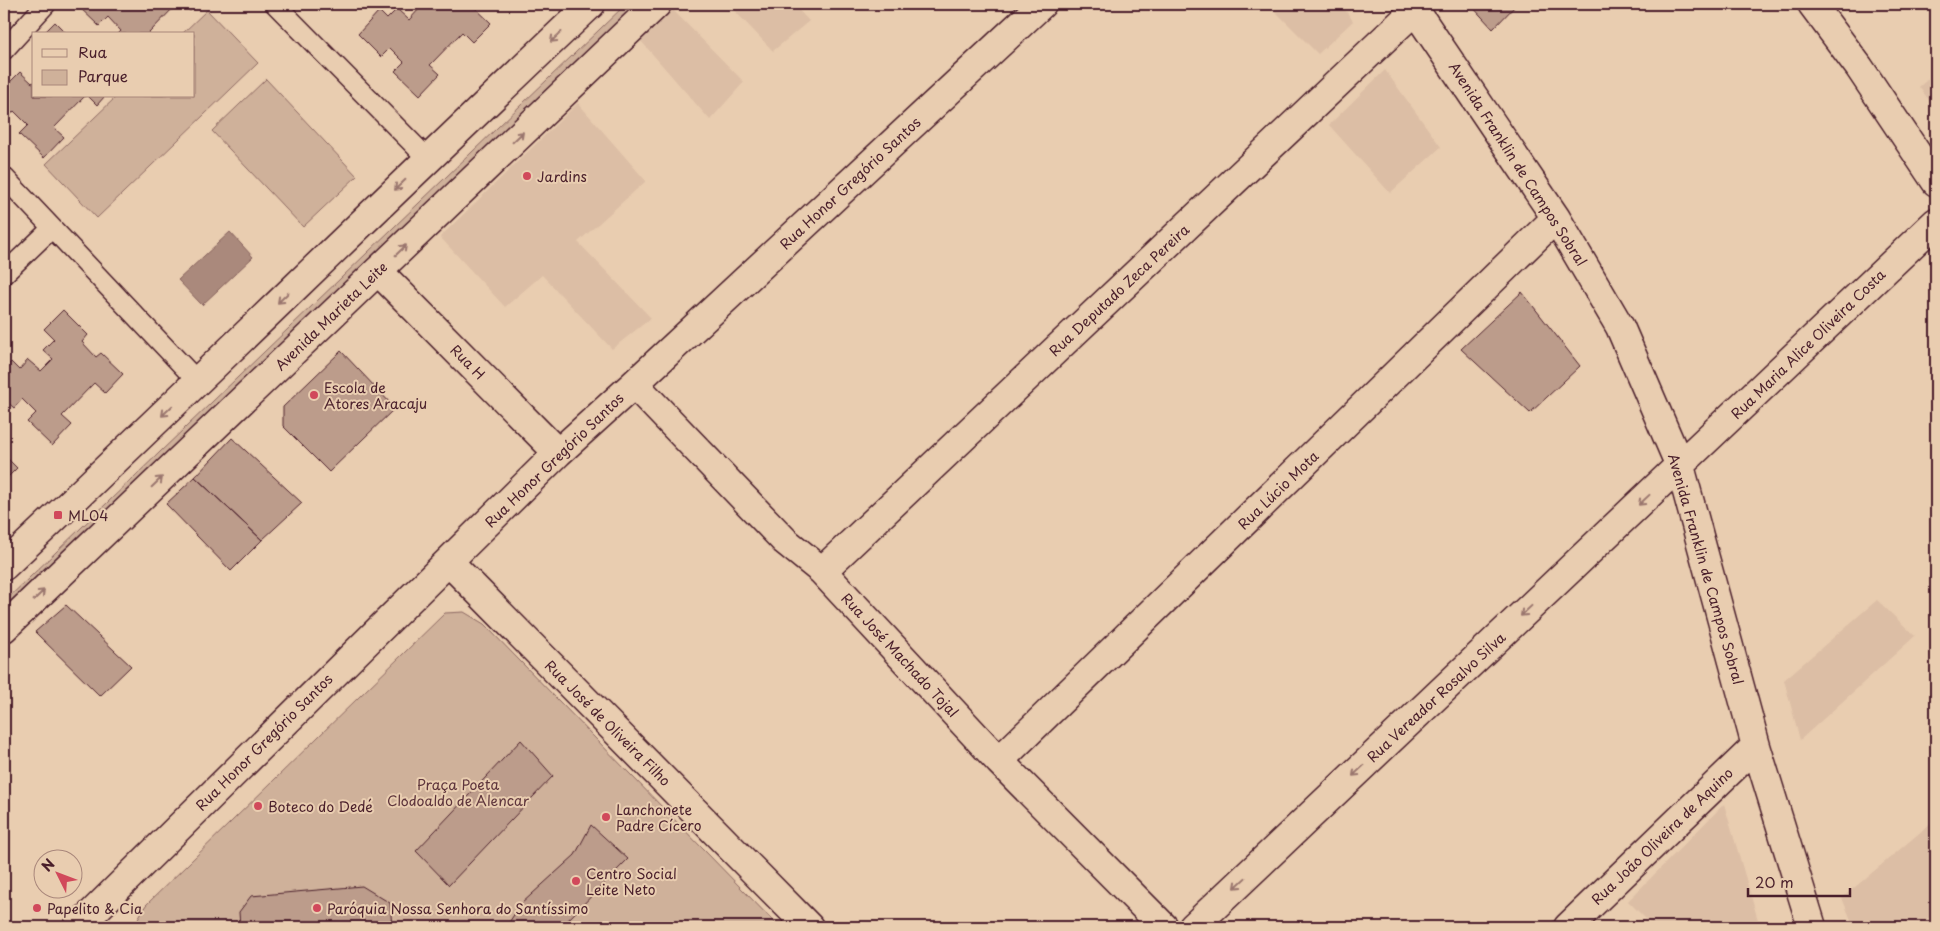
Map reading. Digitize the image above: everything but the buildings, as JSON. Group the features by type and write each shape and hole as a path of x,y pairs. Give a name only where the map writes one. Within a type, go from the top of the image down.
{"street":[{"path":"4,566 198,382 428,158 592,4"},
{"name":"Avenida Marieta Leite","path":"4,628 657,4"},
{"name":"Rua Honor Gregório Santos","path":"88,924 348,659 558,453 1042,4"},
{"path":"1812,4 1859,67 1936,182"},
{"name":"Avenida Franklin de Campos Sobral","path":"1413,7 1556,218 1620,327 1680,466 1756,746 1812,927"},
{"name":"Rua Deputado Zeca Pereira","path":"822,571 1413,7"},
{"name":"Rua Lúcio Mota","path":"999,761 1556,218"},
{"name":"Rua Maria Alice Oliveira Costa","path":"1680,466 1936,222"},
{"name":"Rua H","path":"378,271 558,453"},
{"name":"Rua José Machado Tojal","path":"634,384 785,541 822,571 999,761 1164,927"},
{"name":"Rua Vereador Rosalvo Silva","path":"1193,927 1680,466"},
{"name":"Rua José de Oliveira Filho","path":"449,562 809,927"},
{"name":"Rua João Oliveira de Aquino","path":"1568,927 1756,746"}],"lane":[{"path":"4,50 46,4"},
{"path":"275,4 428,158"},
{"path":"4,177 51,229 198,382"},
{"path":"4,274 51,229"}],"shaded area":[{"path":"728,4 793,4 809,21 773,51"},
{"path":"1268,4 1341,4 1353,21 1318,54"},
{"path":"673,10 744,82 710,120 641,41"},
{"path":"1385,70 1441,147 1390,193 1329,125"},
{"path":"1936,72 1936,109 1919,87"},
{"path":"578,103 646,181 578,242 651,318 612,349 542,275 505,307 440,237"},
{"path":"230,232 253,257 202,305 178,280"},
{"path":"1877,600 1915,636 1800,740 1784,680"},
{"path":"1724,804 1760,927 1654,927 1628,901"},
{"path":"1936,819 1936,912 1917,927 1854,927 1842,898"}],"green space":[{"path":"626,4 639,4 4,614 4,602"},
{"path":"207,10 258,63 97,218 46,164 115,98 195,98 195,32 184,32"},
{"path":"266,79 357,176 303,227 212,131"},
{"name":"Praça Poeta Clodoaldo de Alencar","path":"464,612 484,624 779,927 139,927 137,920 146,905 445,613"}],"place":[{"name":"Jardins","path":"527,176"},
{"name":"Escola de Atores Aracaju","path":"314,395"},
{"name":"ML04","path":"58,515"},
{"name":"Boteco do Dedé","path":"258,806"},
{"name":"Lanchonete Padre Cícero","path":"606,817"},
{"name":"Centro Social Leite Neto","path":"576,881"},
{"name":"Papelito & Cia","path":"37,908"},
{"name":"Paróquia Nossa Senhora do Santíssimo","path":"317,908"}]}
